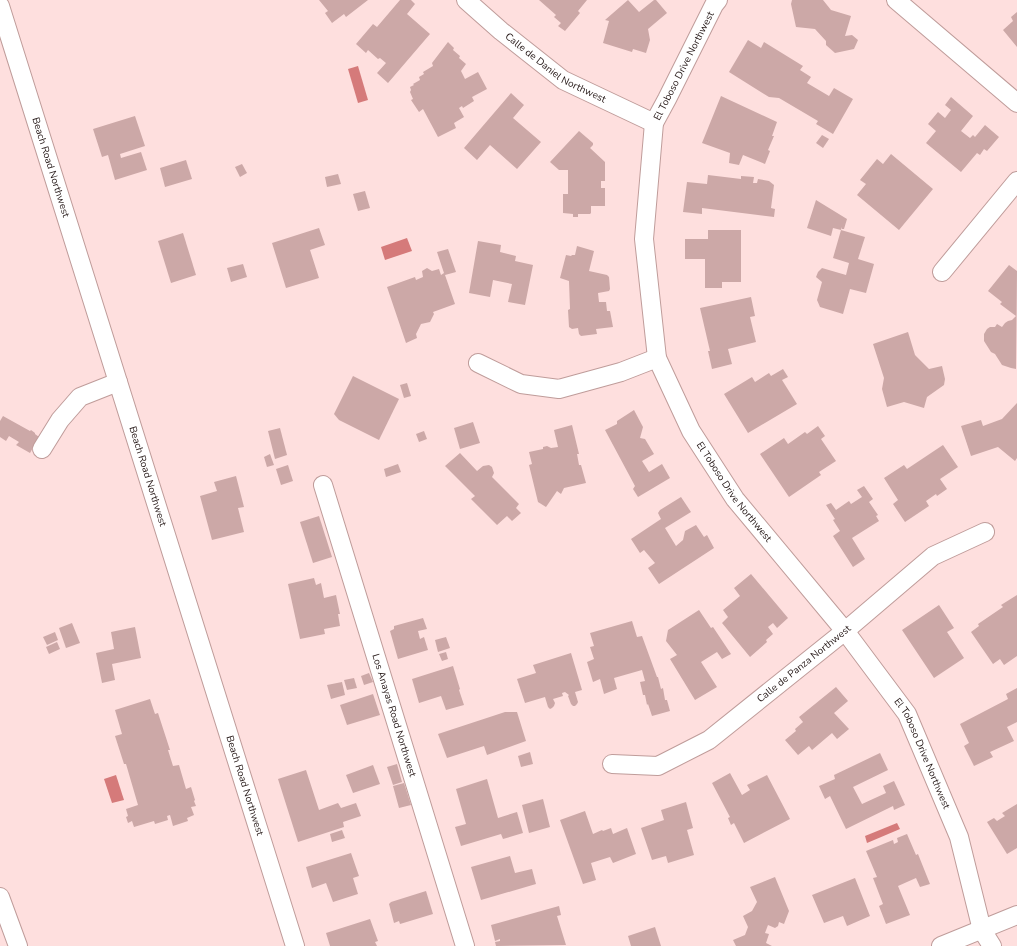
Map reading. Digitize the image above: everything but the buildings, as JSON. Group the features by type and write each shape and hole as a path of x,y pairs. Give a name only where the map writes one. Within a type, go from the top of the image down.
{"street":[{"name":"Calle de Daniel Northwest","path":"466,0 501,31 563,80 654,123"},
{"name":"El Toboso Drive Northwest","path":"718,0 714,5 668,99 654,123 644,239 657,358 691,431 735,499 845,630 907,714 959,837 982,930 992,946"},
{"path":"896,0 1017,103"},
{"name":"Beach Road Northwest","path":"0,6 295,946"},
{"path":"942,272 1017,181"},
{"path":"478,363 521,384 559,389 622,372 657,358"},
{"path":"42,449 60,420 80,397 118,382"},
{"name":"Los Anayas Road Northwest","path":"323,485 465,946"},
{"name":"Calle de Panza Northwest","path":"612,764 658,766 709,740 845,630 933,556 985,532"},
{"path":"0,897 18,946"},
{"path":"941,946 1017,915"}],"shaded area":[{"path":"358,66 368,100 358,103 348,69"},
{"path":"407,238 412,251 385,260 381,247"},
{"path":"116,775 124,800 112,803 104,779"},
{"path":"897,823 900,829 867,843 865,836"}]}
